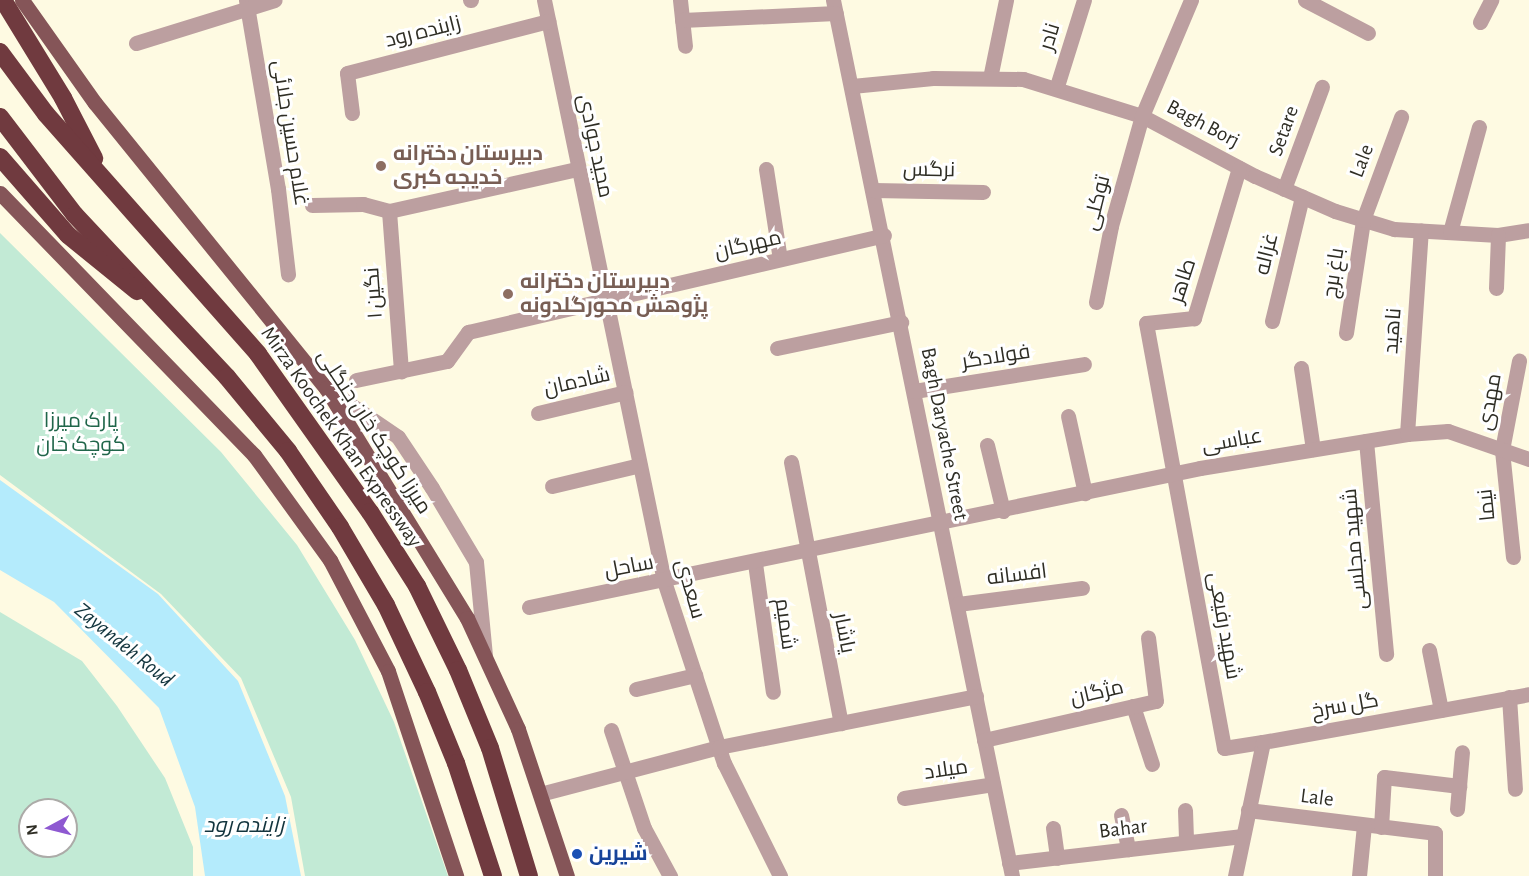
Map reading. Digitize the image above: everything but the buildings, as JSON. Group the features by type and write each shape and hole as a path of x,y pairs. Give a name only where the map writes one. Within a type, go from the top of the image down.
{"highway":[{"path":"3,0 63,98 105,181"},
{"name":"Mirza Koochek Khan Expressway","path":"0,52 46,114 258,354 370,512 417,586 458,670 490,748 529,876"},
{"path":"0,117 75,215 166,310 288,451 340,527 380,595 456,763 493,876"},
{"path":"0,157 68,235 114,275 166,310"}],"main road":[{"name":"میرزا کوچک خان جنگلی","path":"22,0 95,103 326,388 461,608 518,729 567,876"},
{"path":"0,194 254,455 330,560 388,671 456,876"}],"street":[{"name":"مجید جوادی","path":"544,0 577,169 607,299"},
{"path":"680,0 685,46"},
{"path":"990,78 1006,0"},
{"name":"نادر","path":"1056,86 1084,0"},
{"name":"توکلی","path":"1096,302 1112,226 1142,116 1191,0"},
{"path":"1305,0 1368,33"},
{"path":"1480,22 1491,0"},
{"path":"136,43 247,4 275,1"},
{"name":"غلام حسین جلائی","path":"247,4 278,189 288,274"},
{"path":"682,20 834,7"},
{"name":"Bagh Daryache Street","path":"834,7 884,235 1010,870"},
{"name":"زاینده رود","path":"352,113 347,73 548,21"},
{"name":"Bagh Borj","path":"852,86 933,78 1023,79 1056,86 1142,116 1239,168 1302,197 1363,220 1394,229 1421,231 1498,235 1528,230"},
{"name":"Setare","path":"1284,189 1322,87"},
{"name":"Lale","path":"1363,220 1401,117"},
{"path":"1450,232 1479,127"},
{"name":"طاهر","path":"1176,473 1146,323 1194,318 1239,168"},
{"path":"312,205 363,204 389,211 577,169"},
{"path":"766,169 780,259"},
{"name":"نرگس","path":"873,190 983,192"},
{"name":"غزاله","path":"1272,321 1302,197"},
{"name":"نگین ۱","path":"389,211 400,372"},
{"name":"باغ برج","path":"1346,333 1363,220"},
{"name":"ناهید","path":"1407,434 1421,231"},
{"name":"مهرگان","path":"356,380 447,361 468,332 884,235"},
{"path":"1496,288 1498,235"},
{"name":"سعدی","path":"607,299 664,581 719,747 780,876"},
{"path":"777,348 901,322"},
{"name":"مهدی","path":"1502,450 1519,361"},
{"name":"فولادگر","path":"914,391 1084,364"},
{"path":"1300,368 1313,449"},
{"path":"326,388 398,437 476,562 485,658"},
{"name":"شادمان","path":"538,413 626,392"},
{"path":"1068,416 1086,493"},
{"name":"عباسی","path":"941,524 1176,473 1407,434 1448,431 1529,459"},
{"name":"شهید مجلسی","path":"1366,441 1386,654"},
{"path":"987,445 1003,511"},
{"name":"نیما","path":"1502,450 1513,557"},
{"path":"791,462 807,552"},
{"path":"552,486 640,465"},
{"name":"شهید رفیعی","path":"1176,473 1224,748 1263,742"},
{"name":"ساحل","path":"529,608 941,524"},
{"name":"یاشار","path":"807,552 841,723"},
{"name":"شمیم","path":"755,563 773,692"},
{"name":"افسانه","path":"958,604 1082,588"},
{"name":"مژگان","path":"984,740 1156,701 1148,638"},
{"path":"1429,650 1441,710"},
{"path":"636,689 695,675"},
{"name":"گل سرخ","path":"1263,742 1529,694"},
{"path":"540,794 719,747 976,696"},
{"path":"1509,698 1515,789"},
{"path":"1133,706 1152,764"},
{"path":"611,730 623,773 644,828 670,876"},
{"path":"1235,876 1263,742"},
{"path":"1456,809 1462,752"},
{"path":"1381,827 1384,777 1459,786"},
{"name":"میلاد","path":"904,798 993,784"},
{"path":"1185,810 1186,842"},
{"name":"Lale","path":"1248,810 1435,833 1435,876"},
{"path":"1121,814 1128,849"},
{"path":"1359,876 1364,825"},
{"path":"1053,828 1057,858"},
{"name":"Bahar","path":"1010,870 1057,858 1242,836"}],"green space":[{"name":"پارک میرزا کوچک خان","path":"0,233 221,452 297,545 355,640 394,722 448,876 305,876 291,797 241,678 161,594 0,475"},
{"path":"0,612 82,661 117,706 165,778 193,847 193,876 0,876"}],"water":[{"name":"زاینده رود","path":"0,480 158,594 238,681 285,796 301,876 205,876 195,807 159,708 54,602 0,570"}],"place":[{"name":"دبیرستان دخترانه خدیجه کبری","path":"381,166"},
{"name":"دبیرستان دخترانه پژوهش محورگلدونه","path":"508,294"},
{"name":"شیرین","path":"577,854"}],"water label":[{"name":"Zayandeh Roud","path":"124,645"}]}
